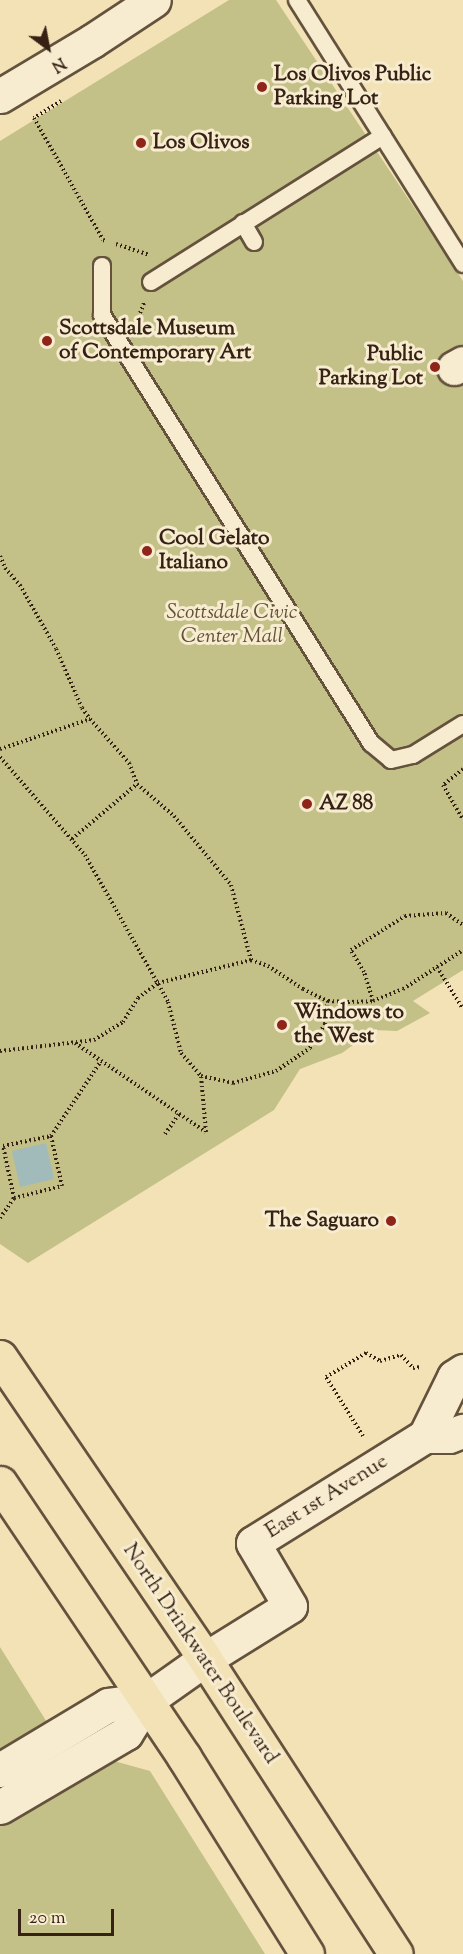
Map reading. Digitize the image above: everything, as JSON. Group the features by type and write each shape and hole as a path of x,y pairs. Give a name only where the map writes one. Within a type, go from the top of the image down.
{"main road":[{"name":"North Drinkwater Boulevard","path":"0,1357 206,1659 396,1954"},
{"path":"0,1483 147,1700 307,1954"}],"street":[{"path":"0,96 92,41 154,0"},
{"path":"425,1436 454,1377 463,1371"},
{"name":"East 1st Avenue","path":"147,1700 206,1659 290,1606 254,1543 425,1436 449,1436 463,1431"},
{"path":"0,1770 108,1706 147,1700"},
{"path":"0,1807 126,1733 147,1700"}],"lane":[{"path":"297,0 463,264"},
{"path":"151,282 383,136"},
{"path":"243,223 254,242"},
{"path":"102,266 102,315 371,743 391,760 413,755 463,724"}],"path":[{"path":"64,99 34,118 103,240 160,259 140,313"},
{"path":"0,556 5,568 20,585 56,649 82,708 129,763 137,784 174,816 231,885 251,960"},
{"path":"0,749 90,719"},
{"path":"0,757 85,855 158,983 168,1002 181,1053 201,1076 206,1132 74,1042"},
{"path":"463,769 443,784 463,819"},
{"path":"72,838 137,784"},
{"path":"373,1001 364,972 351,950 405,916 446,913 463,925"},
{"path":"0,1051 94,1040 123,1022 138,998 158,983 251,960 268,966 303,989 328,1001 373,1001 403,989 463,950"},
{"path":"437,967 463,1009"},
{"path":"201,1076 233,1083 276,1071 310,1048 325,1024 328,1001"},
{"path":"14,1198 3,1146 51,1136 101,1061"},
{"path":"165,1134 179,1114"},
{"path":"0,1218 14,1198 62,1186 51,1136"},
{"path":"368,1444 326,1377 366,1353 380,1361 401,1355 413,1368 423,1367"}],"green space":[{"name":"Scottsdale Civic Center Mall","path":"229,0 276,0 463,281 463,970 413,1001 430,1013 397,1031 374,1030 342,1053 300,1069 274,1110 28,1263 0,1244 0,141"},
{"path":"0,1647 78,1772 103,1758 150,1771 265,1954 0,1954"}],"water":[{"path":"46,1143 54,1179 20,1187 12,1151"}],"place":[{"name":"Los Olivos Public Parking Lot","path":"262,87"},
{"name":"Los Olivos","path":"141,143"},
{"name":"Scottsdale Museum of Contemporary Art","path":"47,341"},
{"name":"Public Parking Lot","path":"435,367"},
{"name":"Cool Gelato Italiano","path":"147,551"},
{"name":"AZ 88","path":"307,804"},
{"name":"Windows to the West","path":"282,1025"},
{"name":"The Saguaro","path":"391,1221"}]}
